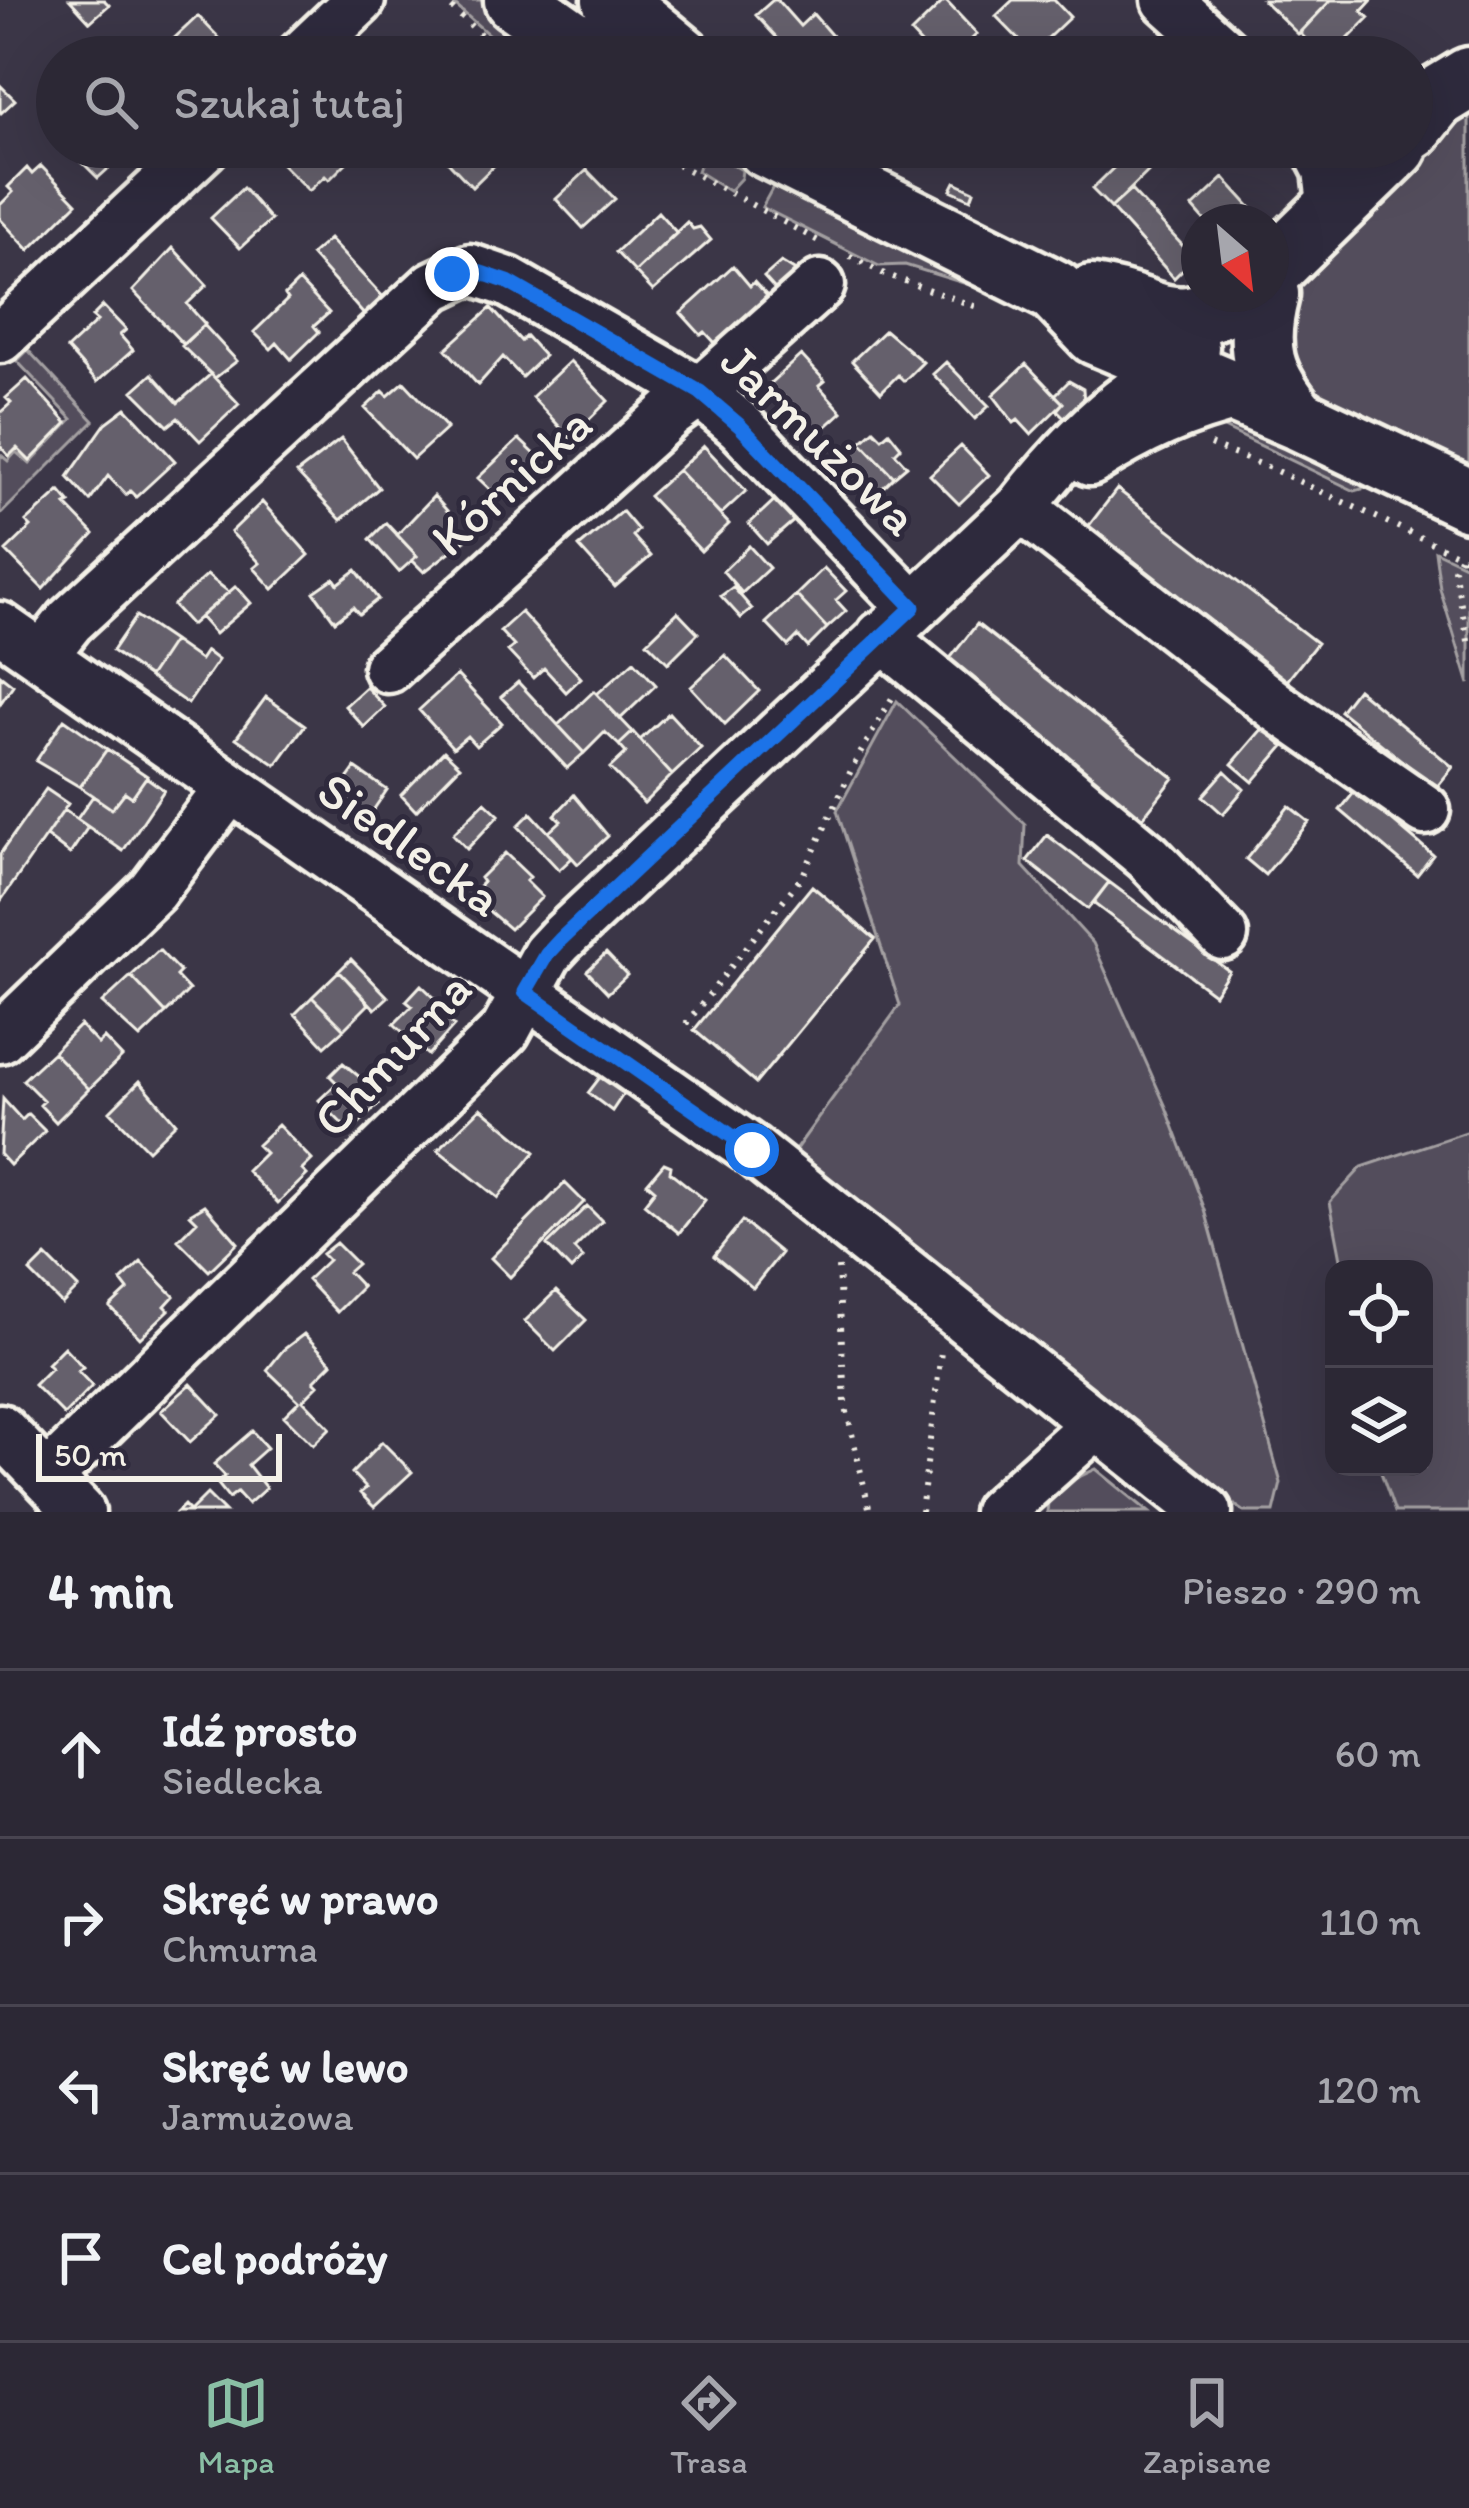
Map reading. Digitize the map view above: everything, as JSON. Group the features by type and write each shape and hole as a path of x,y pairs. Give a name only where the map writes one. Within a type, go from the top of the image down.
{"main road":[{"path":"515,0 566,36"},
{"path":"613,0 657,36"},
{"path":"809,168 1054,291 1096,334 1298,418 1466,538"},
{"path":"1289,257 1376,168"},
{"path":"1054,291 1115,299 1146,314 1180,319 1205,312"},
{"path":"1262,312 1261,352 1278,395 1298,418"}],"street":[{"path":"322,36 360,0"},
{"path":"1167,0 1207,36"},
{"path":"1439,102 1469,48"},
{"path":"0,338 182,168"},
{"path":"1327,168 1333,212"},
{"name":"Jarmużowa","path":"42,656 70,621 434,286 462,253 470,269 508,282 700,392 740,426 897,621 1148,857 1223,935"},
{"name":"Kórnicka","path":"388,668 820,285"},
{"name":"Chmurna","path":"63,1495 505,1031 547,954 560,940 1021,506 1049,471 1233,312"},
{"name":"Chmurna","path":"1021,506 1155,422 1242,395"},
{"path":"1021,506 1277,707 1425,810"},
{"name":"Siedlecka","path":"0,627 752,1150 1207,1512"},
{"path":"9,1013 152,891 229,789"},
{"path":"998,1512 1096,1424"},
{"path":"0,1429 63,1495"}],"path":[{"path":"443,0 482,36"},
{"path":"682,168 882,273 984,310"},
{"path":"1201,441 1466,538 1454,569 1469,646"},
{"path":"846,1227 840,1235 837,1275 844,1403 870,1512"},
{"path":"921,1512 946,1306"}],"shaded area":[{"path":"449,0 485,0 534,36 490,36"},
{"path":"1469,91 1469,464 1301,394 1279,312 1289,312 1289,293 1400,168 1433,168 1433,131"},
{"path":"698,168 742,170 729,191"},
{"path":"773,187 970,285 905,265 879,266 762,207"},
{"path":"28,350 94,421 0,515 0,454 8,461 16,452 30,464 72,419 17,361"},
{"path":"1203,418 1268,430 1363,485 1362,489 1355,491"},
{"path":"1435,551 1469,567 1469,684 1440,589"},
{"path":"897,701 1025,824 1023,866 1093,943 1166,1107 1205,1210 1281,1483 1274,1512 1245,1512 1218,1493 793,1153 900,1005 837,811"},
{"path":"1469,1131 1469,1512 1395,1512 1382,1476 1433,1476 1433,1260 1341,1260 1330,1202 1362,1167"},
{"path":"1096,1469 1149,1512 1047,1512 1049,1491"}],"building":[{"path":"70,0 104,0 109,5 90,22"},
{"path":"777,0 800,26 813,14 832,36 775,36 756,15"},
{"path":"945,0 977,34 914,36 911,33"},
{"path":"1013,0 1054,0 1070,17 1050,36 1015,36 996,16"},
{"path":"1263,0 1331,0 1298,34"},
{"path":"1331,0 1372,0 1362,11 1369,18 1351,36 1300,33"},
{"path":"198,16 217,36 177,36"},
{"path":"0,85 15,100 1,113 0,112"},
{"path":"27,168 32,174 43,168 77,203 29,250 0,219 0,205 13,192 8,187"},
{"path":"88,168 109,168 98,178"},
{"path":"286,168 341,168 329,180 325,176 309,191"},
{"path":"454,168 491,168 472,187"},
{"path":"1114,168 1152,168 1111,208 1092,189"},
{"path":"587,170 615,199 583,228 556,199"},
{"path":"1224,178 1248,204 1196,204"},
{"path":"955,182 974,191 971,199 951,190"},
{"path":"243,188 271,220 240,248 211,218"},
{"path":"1131,190 1181,244 1181,271 1174,278 1111,208"},
{"path":"658,212 677,233 635,272 616,252"},
{"path":"687,222 693,229 700,227 711,240 653,291 635,272"},
{"path":"329,239 385,299 366,317 311,255"},
{"path":"173,248 207,285 187,304 205,324 183,344 133,291"},
{"path":"781,262 804,276 782,297 764,277"},
{"path":"733,266 750,286 754,282 768,297 717,345 681,313"},
{"path":"299,281 329,313 314,326 319,332 291,359 277,343 271,349 254,332 288,299 285,295"},
{"path":"103,306 126,330 120,335 133,350 97,382 67,349 97,321 92,317"},
{"path":"491,308 521,341 526,336 544,356 522,377 503,357 478,385 446,349"},
{"path":"204,325 237,361 215,378 182,346"},
{"path":"885,330 923,362 904,381 898,375 881,392 852,361"},
{"path":"801,355 825,381 819,386 842,412 810,441 766,387"},
{"path":"570,361 608,401 570,438 532,397"},
{"path":"946,362 989,406 975,419 933,374"},
{"path":"1026,364 1063,403 1031,434 1018,420 1014,423 993,395"},
{"path":"152,374 178,403 211,374 239,404 200,441 178,418 168,426 133,391"},
{"path":"27,379 67,423 30,461 17,448 9,456 0,446 0,413 11,403 6,398"},
{"path":"1069,381 1083,389 1084,404 1067,420 1057,410 1063,403 1055,395"},
{"path":"404,382 447,428 413,459 365,408 383,391 388,396"},
{"path":"126,408 175,461 136,497 130,491 126,495 108,476 90,501 68,477 106,423"},
{"path":"874,430 882,438 889,432 901,447 895,453 907,466 894,477 861,442"},
{"path":"341,439 379,488 341,520 297,473"},
{"path":"519,439 540,459 499,498 478,478"},
{"path":"861,442 894,477 875,495 847,454"},
{"path":"704,446 746,491 720,515 678,470"},
{"path":"961,446 989,475 959,504 930,475"},
{"path":"678,470 729,524 701,551 649,496"},
{"path":"1117,489 1317,643 1283,686 1084,532"},
{"path":"60,491 70,503 66,505 94,534 43,589 6,551 31,527 26,522"},
{"path":"434,496 457,522 453,526 465,540 424,572 412,560 417,556 397,535"},
{"path":"778,497 797,518 767,544 749,524"},
{"path":"262,502 309,555 273,589 254,568 260,563 231,532"},
{"path":"622,511 638,530 633,536 651,556 615,587 579,547"},
{"path":"386,523 417,556 399,572 370,539"},
{"path":"749,546 769,568 742,593 723,571"},
{"path":"824,568 846,591 836,600 846,611 827,628 796,595"},
{"path":"356,570 378,599 359,614 353,607 335,621 314,592 334,578 338,584"},
{"path":"207,575 229,592 191,625 173,605"},
{"path":"236,586 251,603 215,634 200,617"},
{"path":"733,587 752,609 741,618 721,596"},
{"path":"796,595 827,628 808,647 798,636 788,646 766,623"},
{"path":"521,612 581,678 566,692 544,668 533,678 508,651 514,646 500,631"},
{"path":"678,612 698,633 668,663 647,642"},
{"path":"136,616 173,641 149,677 112,651"},
{"path":"977,624 1174,778 1141,820 944,666"},
{"path":"173,641 200,660 206,651 218,660 188,704 149,677"},
{"path":"725,655 759,691 725,724 691,687"},
{"path":"634,661 656,685 620,719 597,694"},
{"path":"0,675 13,685 0,704"},
{"path":"457,675 502,723 476,746 467,736 453,748 419,710"},
{"path":"518,682 584,753 567,768 501,697"},
{"path":"366,687 385,707 364,727 345,706"},
{"path":"1357,689 1453,767 1436,788 1340,711"},
{"path":"594,691 633,732 619,745 605,732 584,753 558,725"},
{"path":"266,697 305,725 276,765 236,738"},
{"path":"669,713 701,748 672,775 640,740"},
{"path":"64,719 107,749 80,787 36,761"},
{"path":"1263,728 1284,746 1253,782 1232,764"},
{"path":"633,732 672,775 644,803 610,768 626,753 619,745"},
{"path":"107,749 147,776 132,797 125,792 112,809 80,787"},
{"path":"444,751 460,766 416,811 401,795"},
{"path":"355,768 387,790 363,825 330,803"},
{"path":"1225,771 1244,789 1223,814 1203,796"},
{"path":"146,777 164,790 123,851 77,819 93,796 112,809 125,792 132,797"},
{"path":"46,789 68,804 0,902 0,854"},
{"path":"1356,790 1433,855 1417,875 1340,810"},
{"path":"574,795 608,836 578,864 549,832 561,821 555,815"},
{"path":"485,802 499,815 467,849 453,834"},
{"path":"1289,806 1309,822 1265,875 1246,859"},
{"path":"64,810 88,827 70,854 46,836"},
{"path":"531,813 572,858 559,870 518,826"},
{"path":"1047,835 1109,882 1088,909 1027,861"},
{"path":"505,853 530,877 526,881 542,897 510,929 470,895"},
{"path":"1109,882 1229,971 1214,994 1093,903"},
{"path":"812,886 875,939 756,1083 694,1030"},
{"path":"159,950 189,990 166,1013 131,976"},
{"path":"606,953 627,975 608,993 587,971"},
{"path":"351,959 388,997 375,1009 339,971"},
{"path":"339,971 369,1004 344,1029 312,997"},
{"path":"131,976 166,1013 140,1038 102,1003"},
{"path":"421,985 441,1004 437,1009 454,1026 428,1055 394,1024 412,1006 406,1001"},
{"path":"312,997 344,1029 325,1046 295,1014"},
{"path":"80,1025 98,1044 104,1038 122,1057 89,1089 53,1052"},
{"path":"53,1052 89,1089 56,1122 23,1080"},
{"path":"343,1063 374,1089 369,1094 379,1104 350,1132 319,1100 337,1083 330,1076"},
{"path":"601,1076 624,1093 612,1111 588,1093"},
{"path":"140,1081 176,1123 148,1150 110,1111"},
{"path":"3,1099 22,1120 28,1114 45,1131 10,1165 0,1154"},
{"path":"481,1108 535,1152 498,1198 438,1150"},
{"path":"278,1125 312,1160 302,1170 307,1175 278,1203 247,1171 265,1153 257,1145"},
{"path":"664,1163 705,1200 679,1233 644,1204 655,1190 647,1183"},
{"path":"565,1183 584,1202 510,1277 491,1258"},
{"path":"205,1205 238,1243 209,1271 178,1240 197,1221 190,1214"},
{"path":"587,1206 602,1221 574,1249 583,1258 571,1270 547,1245"},
{"path":"742,1221 781,1253 753,1288 714,1256"},
{"path":"336,1243 357,1264 348,1272 362,1287 337,1312 307,1280 328,1260 322,1254"},
{"path":"46,1256 78,1288 62,1304 30,1272"},
{"path":"141,1262 174,1296 165,1306 169,1310 140,1338 110,1307 128,1290 121,1281"},
{"path":"556,1291 586,1320 555,1351 525,1321"},
{"path":"304,1334 332,1363 303,1400 330,1428 313,1445 284,1416 299,1401 267,1370"},
{"path":"64,1347 83,1367 78,1371 92,1386 64,1415 34,1385"},
{"path":"191,1384 220,1415 190,1442 161,1411"},
{"path":"252,1431 267,1448 248,1465 266,1488 248,1504 237,1492 229,1498 217,1483 225,1476 214,1464"},
{"path":"382,1442 412,1472 374,1507 360,1493 366,1488 352,1473"},
{"path":"207,1494 225,1512 177,1512 184,1505 190,1511"}],"route":[{"path":"452,274 470,269 508,282 700,392 740,426 913,607 560,940 525,992 752,1150"}]}
